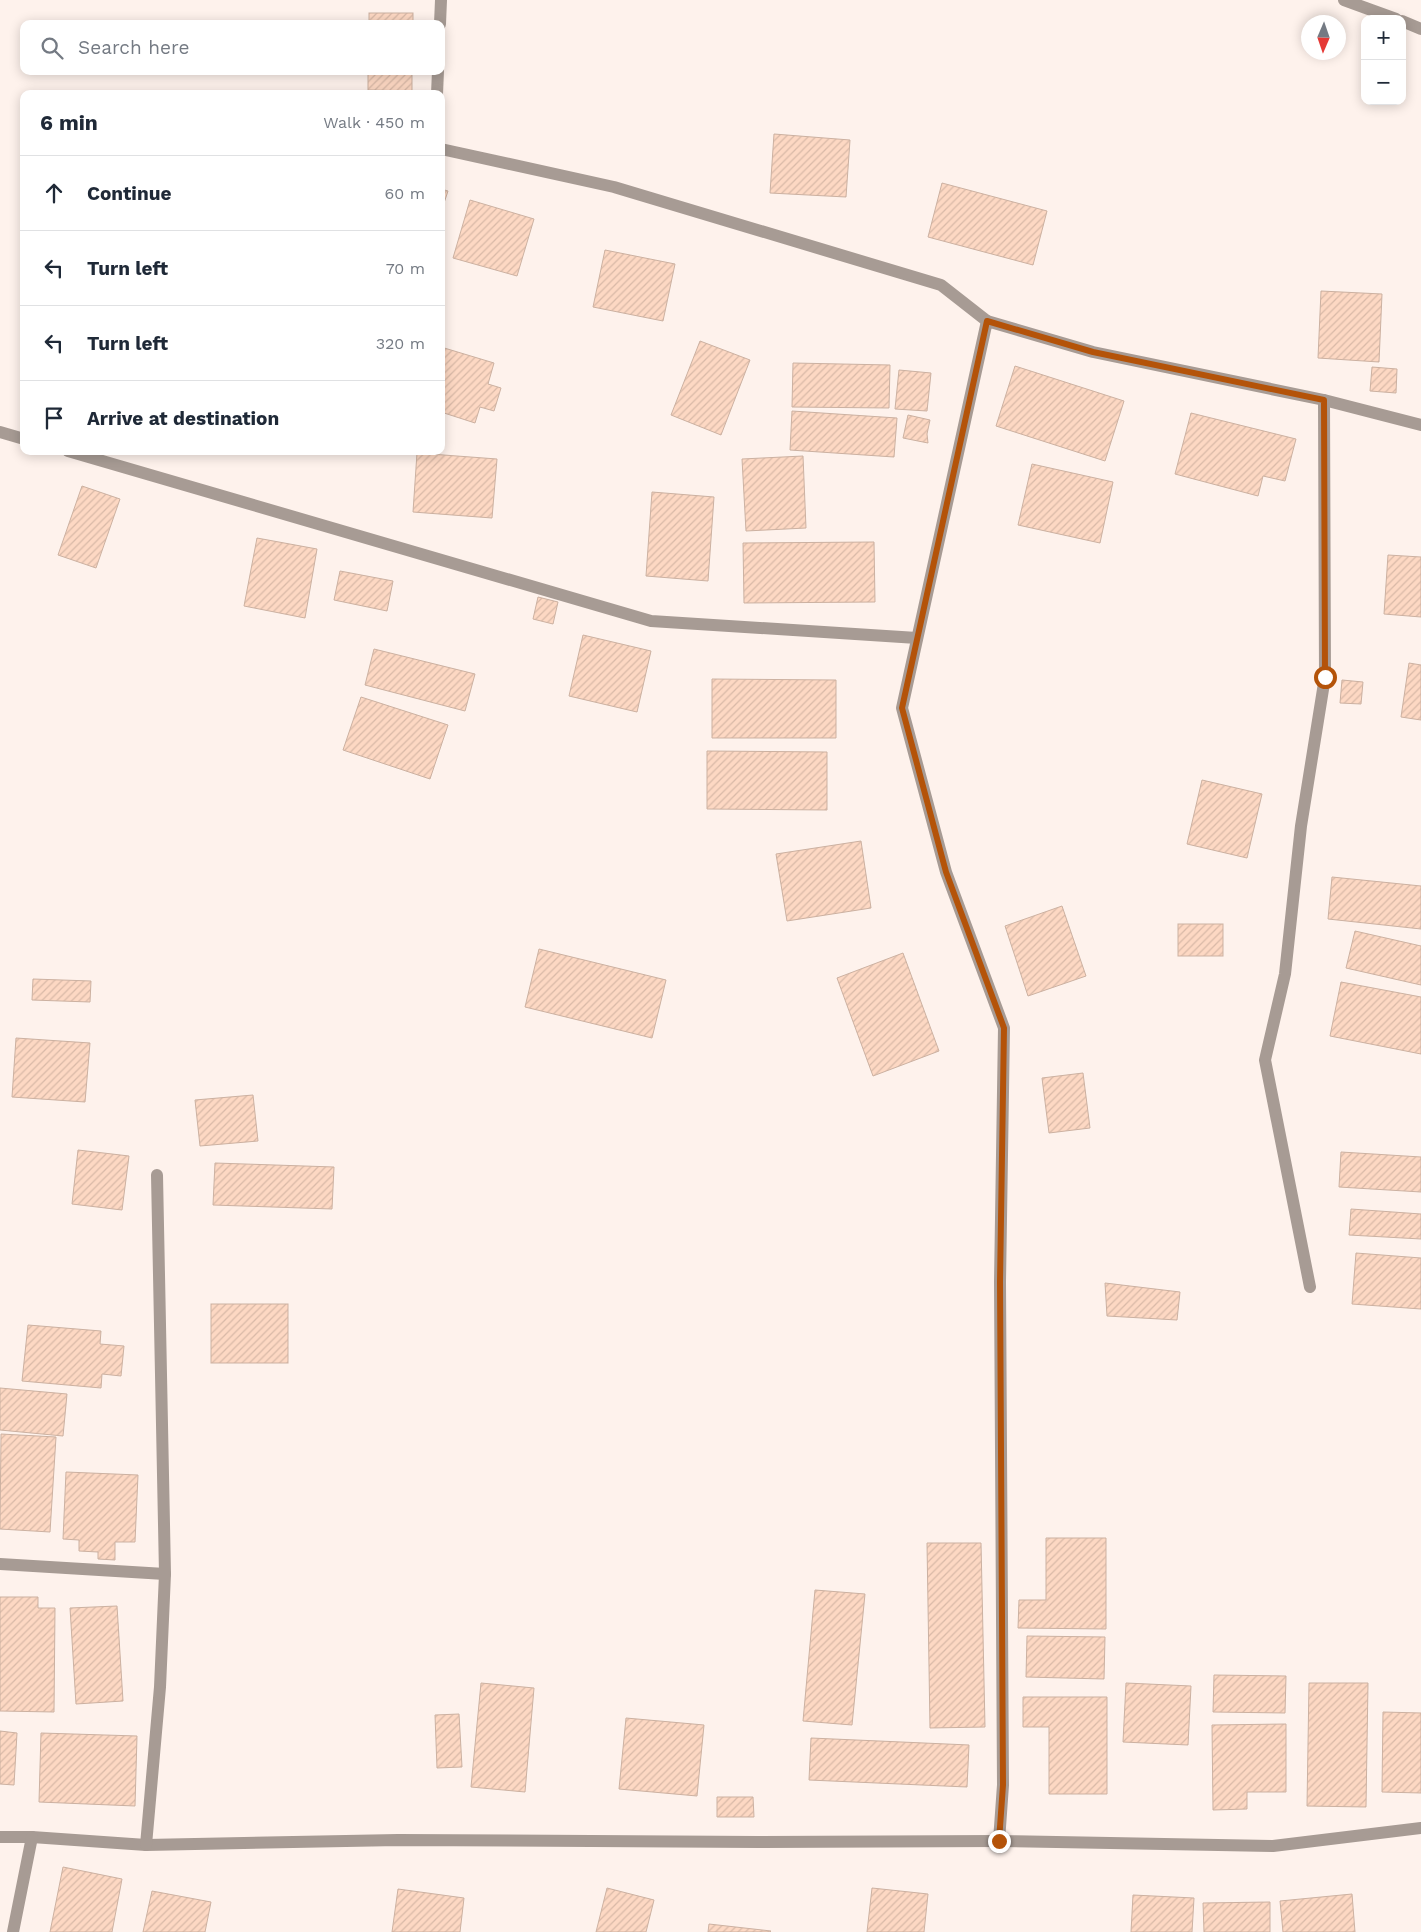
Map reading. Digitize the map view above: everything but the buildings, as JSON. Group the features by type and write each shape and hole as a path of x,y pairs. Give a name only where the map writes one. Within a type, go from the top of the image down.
{"street":[{"path":"440,20 441,0"},
{"path":"1344,0 1385,15"},
{"path":"1406,22 1421,28"},
{"path":"437,90 438,75"},
{"path":"445,150 614,187 941,285 987,321 1093,352 1324,400 1421,426"},
{"path":"987,321 902,708 946,872 1004,1028 1000,1282 1003,1785 999,1841"},
{"path":"1310,1287 1265,1060 1285,974 1301,826 1325,677 1324,400"},
{"path":"0,432 20,438"},
{"path":"82,455 651,621 917,638"},
{"path":"146,1845 160,1687 165,1574 157,1175"},
{"path":"0,1564 165,1574"},
{"path":"0,1837 32,1837 146,1845 398,1840 999,1841 1274,1846 1421,1828"},
{"path":"13,1932 32,1837"}],"route":[{"path":"999,1841 1003,1785 1000,1282 1004,1028 946,872 902,708 987,321 1093,352 1324,400 1325,677"}]}
